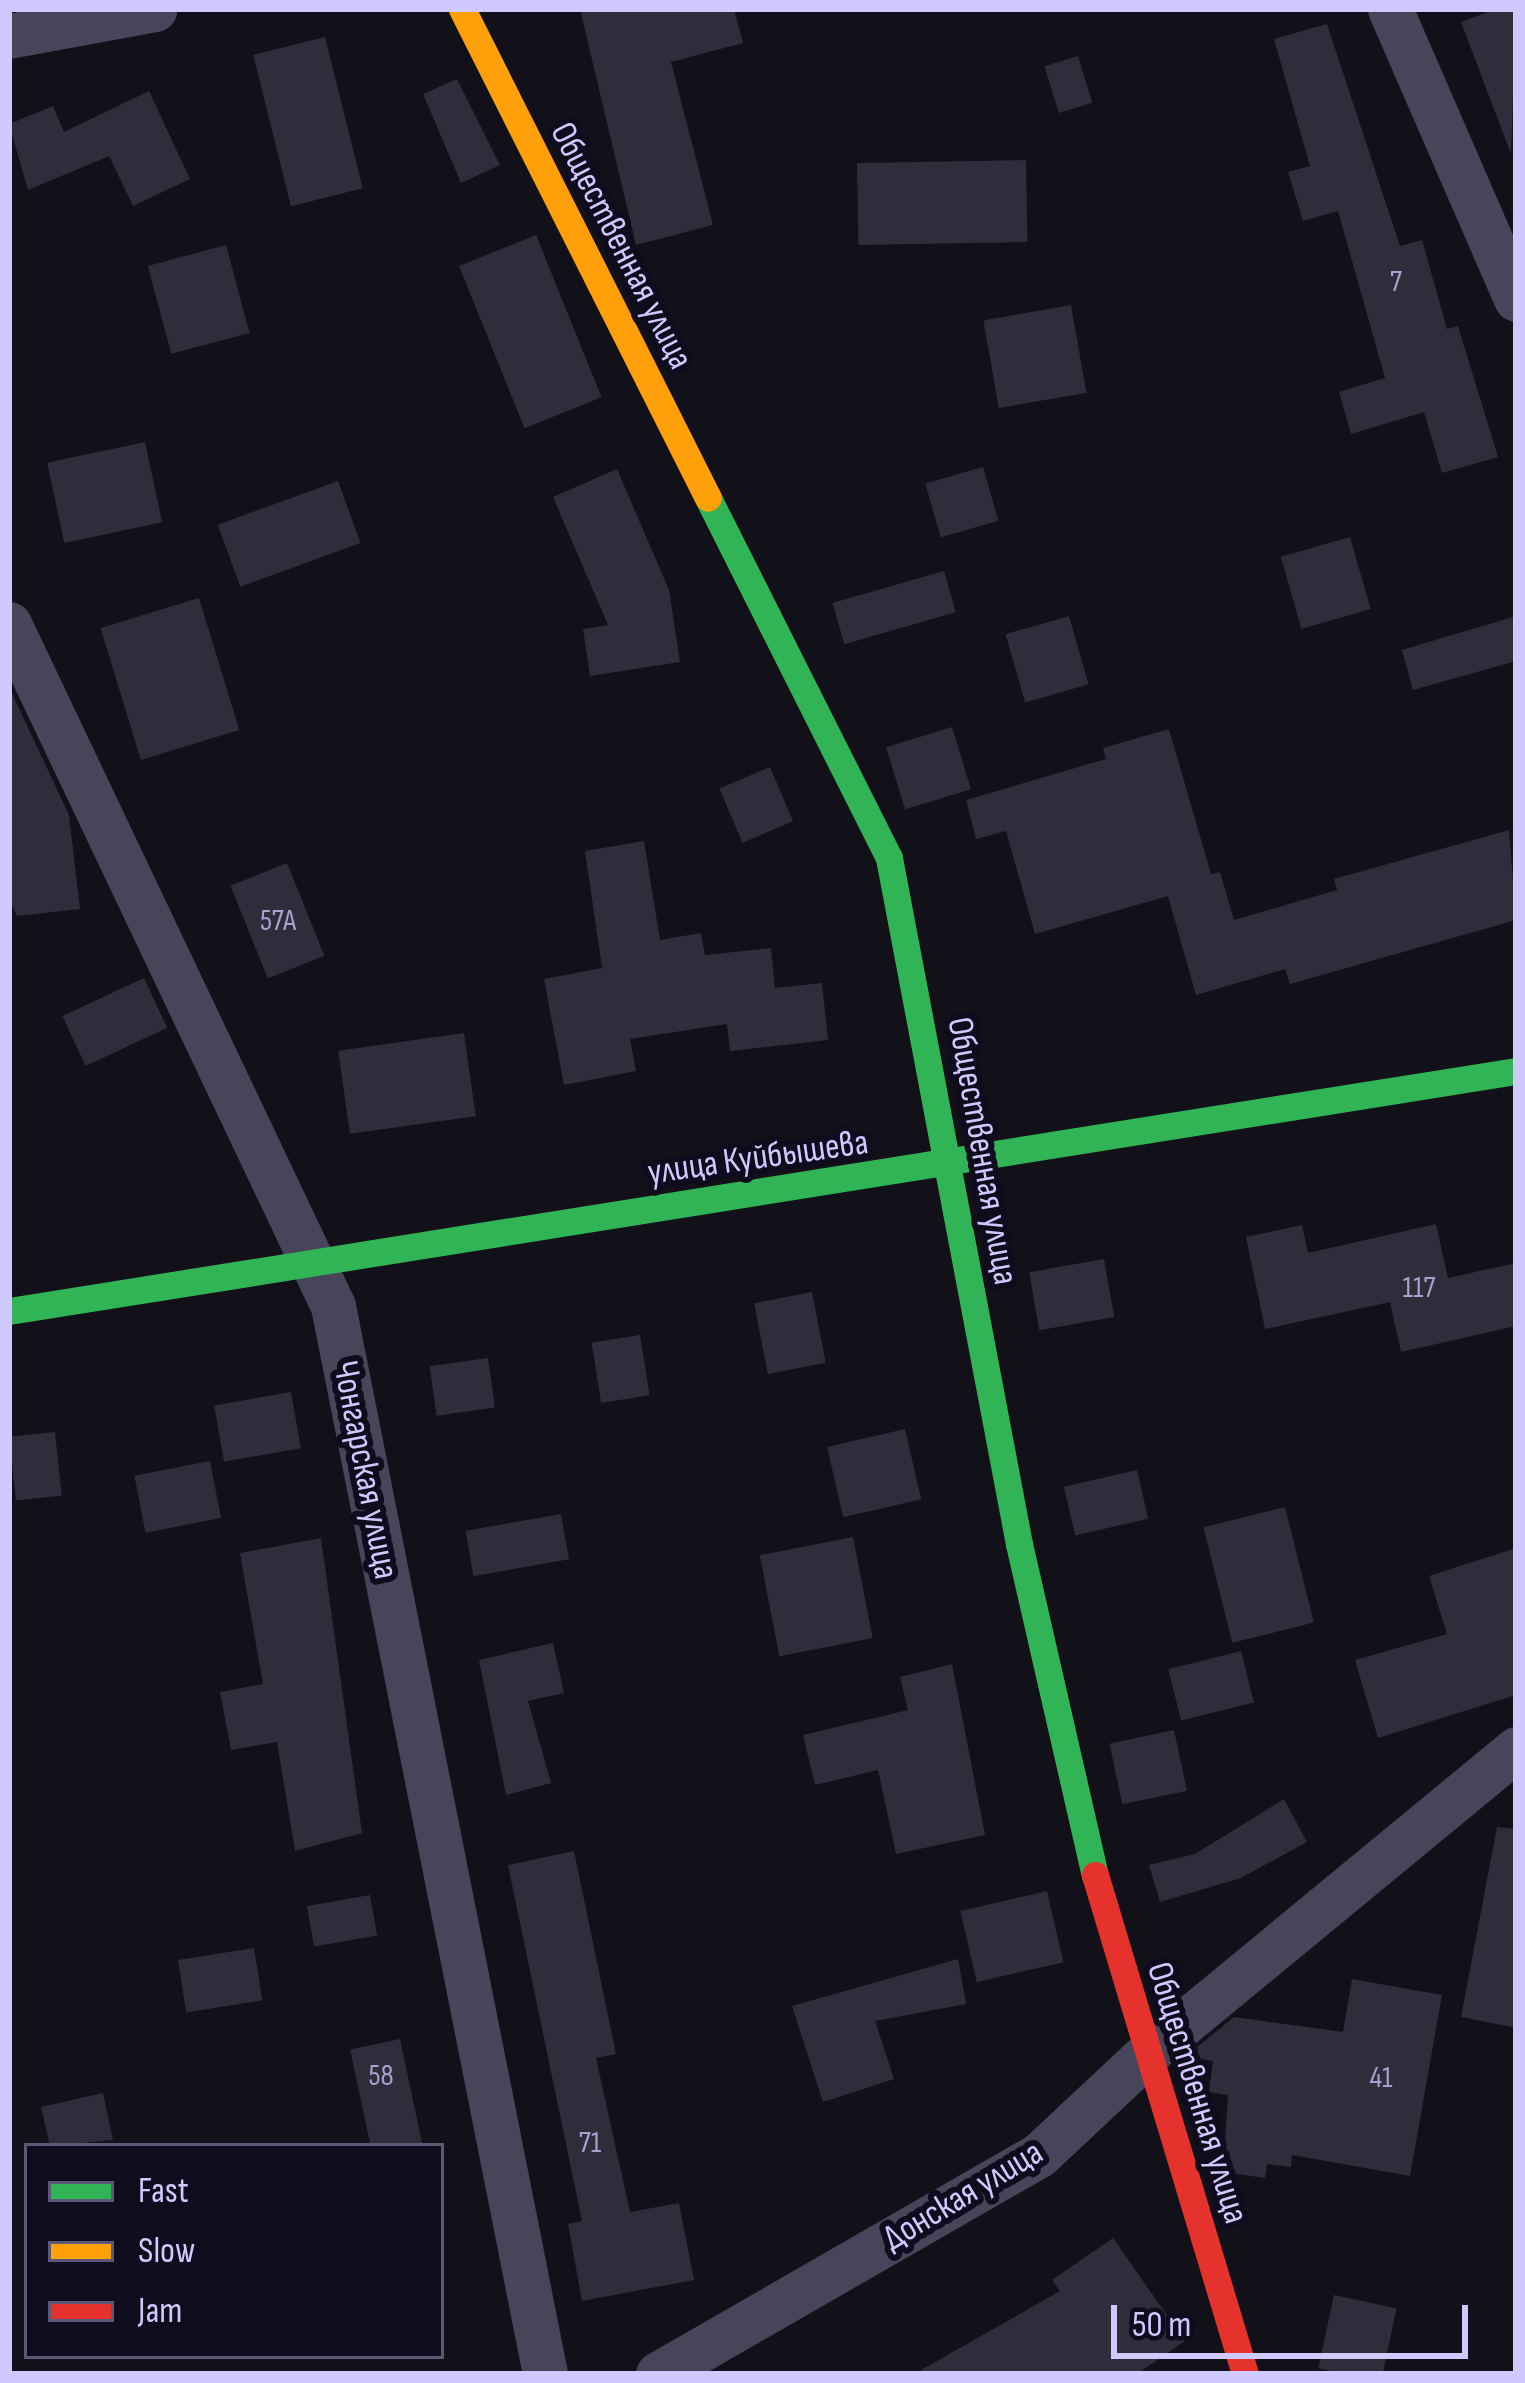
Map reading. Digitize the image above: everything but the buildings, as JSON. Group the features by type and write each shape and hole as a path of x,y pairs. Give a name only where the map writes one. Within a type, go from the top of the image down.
{"street":[{"path":"9,36 155,9"},
{"name":"Общественная улица","path":"462,9 889,858 1030,1590 1103,1912 1150,2051 1245,2374"},
{"path":"1390,9 1516,299"},
{"name":"Чонгарская улица","path":"9,624 306,1261 332,1306 545,2374"},
{"name":"улица Куйбышева","path":"9,1311 306,1261 951,1165 1516,1071"},
{"name":"Донская улица","path":"658,2374 1039,2155 1150,2051 1516,1749"}],"traffic: fast":[{"path":"708,498 889,858 1019,1544 1095,1875"},
{"path":"9,1311 1516,1071"}],"traffic: slow":[{"path":"462,9 708,498"}],"traffic: jam":[{"path":"1095,1875 1245,2374"}]}
